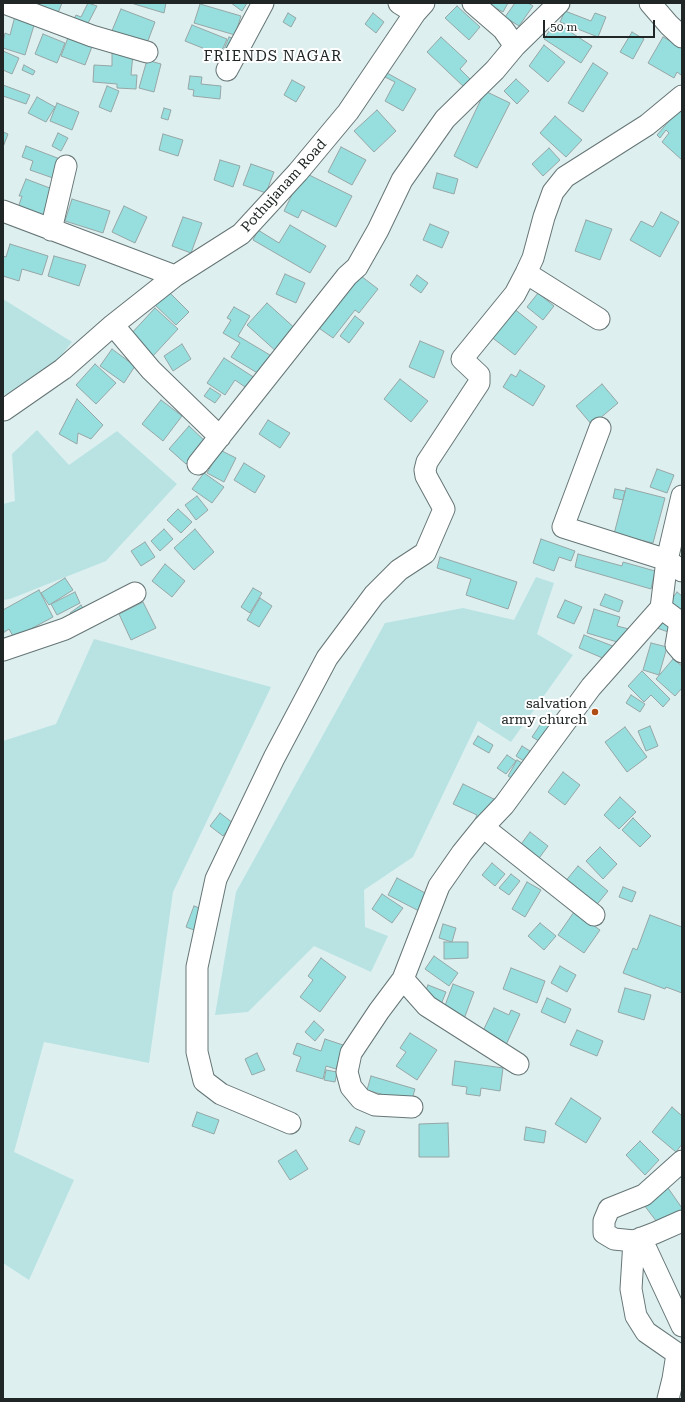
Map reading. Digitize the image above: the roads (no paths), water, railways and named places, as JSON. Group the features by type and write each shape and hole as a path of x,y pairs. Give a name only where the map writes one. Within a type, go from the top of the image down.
{"street":[{"path":"4,3 92,36 147,52"},
{"path":"227,70 263,3"},
{"path":"473,3 503,29 515,46"},
{"path":"198,464 347,276 357,267 378,230 402,180 445,119 495,70 515,46 559,3"},
{"path":"650,3 669,25 682,37"},
{"name":"Pothujanam Road","path":"3,411 63,369 113,325 175,276 241,234 348,112 412,6"},
{"path":"290,1123 221,1094 204,1081 197,1052 197,967 216,879 274,758 327,658 374,595 399,570 425,554 444,509 426,476 425,470 427,462 479,383 479,375 462,359 514,294 526,273 533,258 544,217 553,192 565,177 647,125 682,96"},
{"path":"51,230 66,166"},
{"path":"3,211 175,276"},
{"path":"526,273 599,319"},
{"path":"113,325 151,370 220,437"},
{"path":"600,428 563,527 675,566"},
{"path":"412,1107 375,1105 361,1099 351,1087 347,1072 351,1053 379,1011 403,979 439,886 483,827 504,805 591,687 661,608 675,566 682,496"},
{"path":"3,650 64,629 135,593"},
{"path":"661,608 680,622 676,645 682,652"},
{"path":"483,827 594,915"},
{"path":"403,979 428,1006 518,1064"},
{"path":"682,1161 644,1195 609,1209 604,1221 604,1233 614,1239 638,1239 655,1234 682,1221"},
{"path":"638,1239 682,1326"},
{"path":"638,1239 631,1289 636,1316 646,1332 680,1356 668,1399"}],"place":[{"name":"salvation army church","path":"595,712"}],"district":[{"name":"FRIENDS NAGAR","path":"273,57"}]}
